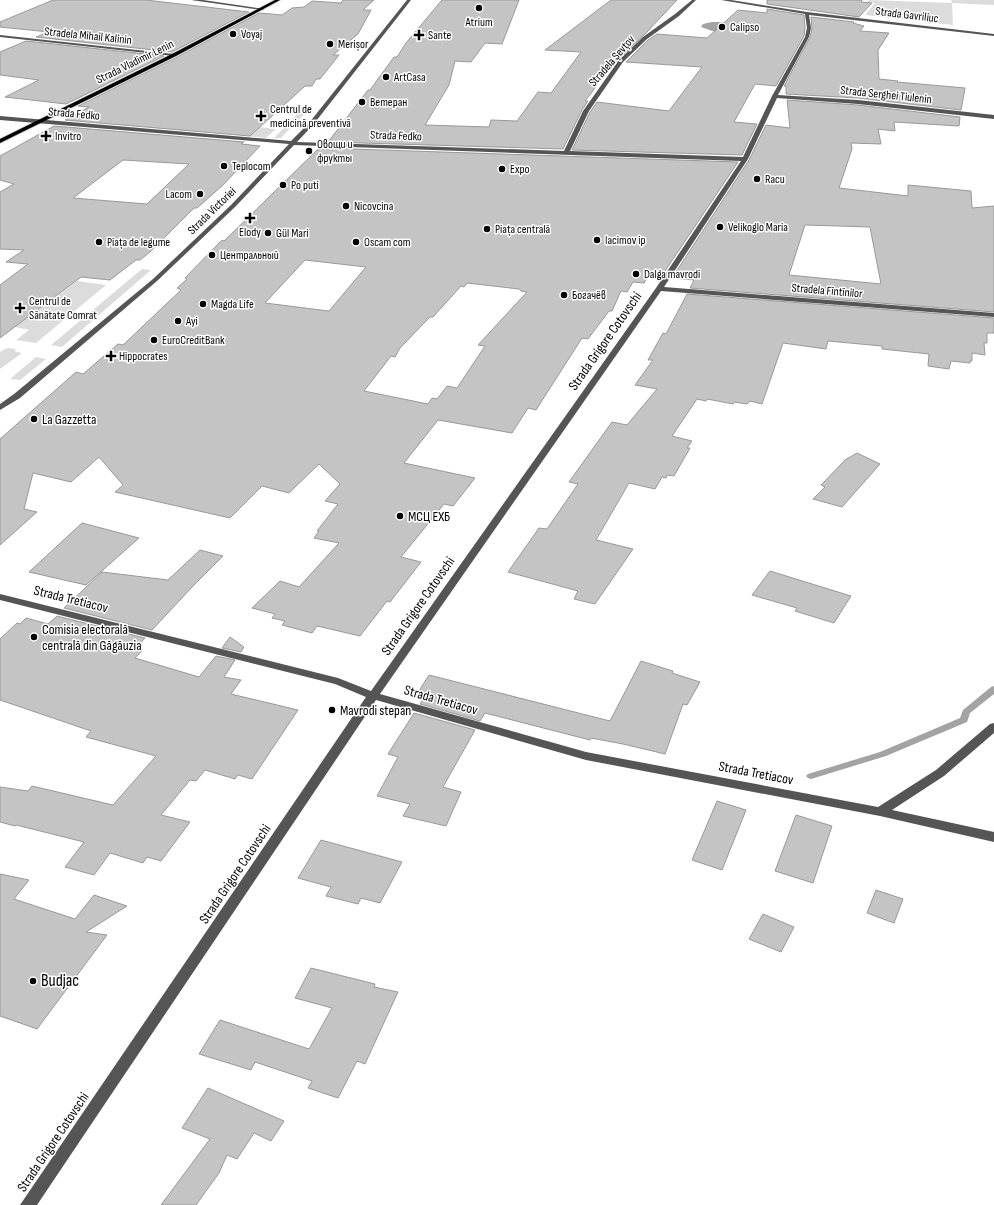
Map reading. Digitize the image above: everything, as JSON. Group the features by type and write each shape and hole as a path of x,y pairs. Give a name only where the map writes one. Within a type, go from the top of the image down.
{"main road":[{"name":"Strada Vladimir Lenin","path":"0,141 35,122 174,55 278,0"}],"street":[{"path":"193,0 262,9"},
{"name":"Strada Victoriei","path":"0,408 23,391 155,280 233,206 311,124 409,0"},
{"name":"Stradela Șevțov","path":"566,153 586,111 622,61 645,38 694,0"},
{"name":"Strada Gavriliuc","path":"723,0 807,13 994,35"},
{"name":"Strada Grigore Cotovschi","path":"28,1205 373,696 659,289 745,159 775,96 807,37 807,13"},
{"name":"Stradela Mihail Kalinin","path":"0,36 174,55"},
{"name":"Strada Serghei Tiulenin","path":"775,96 858,102 994,117"},
{"name":"Strada Fedko","path":"0,118 292,143 745,159"},
{"name":"Stradela Fîntînilor","path":"659,289 994,315"},
{"name":"Strada Tretiacov","path":"0,597 338,681 373,696 586,756 880,812 994,837"},
{"path":"880,812 940,773 994,727"}],"shaded area":[{"path":"869,0 952,3 953,25 865,15 875,3 867,2"},
{"path":"951,0 994,0 994,5 952,3"},
{"path":"712,22 732,22 715,32 701,27 703,24"},
{"path":"303,108 309,109 281,138 274,138"},
{"path":"260,127 276,129 266,138 245,136 256,130"},
{"path":"142,269 151,270 62,347 51,345"},
{"path":"77,281 106,285 36,343 16,340 29,330 15,327"},
{"path":"9,348 16,349 14,351 22,353 0,369 0,352"},
{"path":"36,357 46,359 20,380 10,379"}],"building":[{"path":"53,0 146,0 249,12 172,52 36,37 49,32 0,27 0,22"},
{"path":"343,0 374,0 363,10 371,10 358,34 333,55 339,55 320,79 316,79 312,86 305,86 250,136 65,120 89,107 78,106 177,57 259,13 282,15 292,8 304,7 312,1 341,3"},
{"path":"442,0 519,0 502,44 485,43 471,62 455,61 449,85 425,125 489,127 491,120 517,121 538,92 551,93 581,52 545,50 611,0 677,0 617,61 610,60 593,91 585,101 588,101 563,149 328,142 368,90 370,90 394,57 397,57 406,43"},
{"path":"767,0 862,0 861,2 872,3 859,17 767,4"},
{"path":"767,9 804,15 804,36 776,86 755,84 734,122 757,124 742,155 572,150 590,112 597,102 669,111 702,67 626,62 648,40 657,34 707,38 738,10 767,13"},
{"path":"811,17 854,22 853,23 864,26 860,31 889,33 878,50 879,79 965,88 961,110 858,98 786,94 786,86 784,86 810,37 812,28"},
{"path":"26,41 164,56 66,104 5,97 39,80 0,75 0,52"},
{"path":"787,100 858,105 960,117 959,126 894,122 895,131 878,129 881,144 851,143 852,149 839,188 908,196 908,185 971,191 972,208 994,206 994,312 690,288 694,280 672,278 749,160 766,125 790,128","holes":["805,225 870,227 881,284 789,275"]},
{"path":"54,126 244,142 241,144 260,146 223,185 197,208 194,208 140,260 136,260 110,280 81,277 0,338 0,285 28,264 6,262 24,250 0,249 0,192 14,184 0,180 0,156","holes":["123,160 189,164 147,204 73,198"]},
{"path":"323,148 738,162 661,277 648,276 644,283 633,282 627,292 621,291 612,311 609,311 588,339 582,338 536,410 528,408 512,433 438,420 404,463 475,478 453,506 444,504 401,557 421,562 390,602 387,601 360,636 317,626 312,633 282,625 285,621 272,618 275,614 252,608 280,581 299,587 339,543 314,538 319,531 317,531 338,504 325,501 340,484 319,464 289,493 262,486 230,518 115,492 123,485 99,457 71,482 33,473 24,509 37,512 0,545 0,439 76,372 83,374 118,344 123,345 181,290 177,288 187,279 185,278 222,240 224,241 317,150","holes":["305,260 366,267 329,311 265,303","467,283 519,289 527,292 478,345 485,346 457,388 447,386 437,399 432,398 428,404 364,391 391,356 395,357 400,348 430,317 433,317 461,286 464,287"]},
{"path":"687,294 994,318 994,333 987,333 987,343 984,343 985,355 972,353 972,361 970,361 970,363 951,361 949,369 928,366 929,354 882,349 882,346 828,341 826,349 783,343 762,404 750,401 747,404 734,402 733,404 707,399 706,401 697,399 672,436 692,441 687,448 690,448 674,476 667,475 666,478 662,477 655,489 629,483 596,540 633,549 595,604 574,599 578,591 508,572 539,528 547,529 578,484 569,482 612,422 627,425 657,389 635,385 653,360 648,360 663,333 666,334"},
{"path":"857,453 880,464 842,507 813,499 825,487 821,485 845,460"},
{"path":"82,523 139,538 86,585 29,572"},
{"path":"200,550 223,556 152,630 64,608 102,572 168,580"},
{"path":"770,571 851,596 834,623 795,611 797,608 752,595"},
{"path":"57,616 145,638 135,649 142,651 135,658 199,677 216,656 235,660 224,677 241,680 231,694 298,710 252,779 238,775 235,779 205,770 196,781 190,780 161,815 190,822 161,861 147,857 143,863 110,853 94,875 65,867 84,842 0,822 0,787 28,791 32,786 113,805 156,756 86,737 91,731 0,700 0,639 17,623 20,624 26,618 48,624"},
{"path":"230,637 244,647 241,652 222,648"},
{"path":"641,661 673,671 672,673 700,682 687,705 683,704 665,754 591,738 590,740 485,713 480,721 420,704 425,696 417,694 429,675 610,721"},
{"path":"414,713 475,730 443,787 461,792 446,826 403,816 410,804 377,796 398,757 388,754"},
{"path":"717,801 746,810 722,870 692,860"},
{"path":"796,815 832,826 813,883 775,871"},
{"path":"321,840 402,862 380,903 361,898 358,904 326,896 331,887 298,878"},
{"name":"Budjac","path":"0,874 29,880 14,899 75,919 94,895 127,906 86,932 107,935 37,1029 0,1016"},
{"path":"876,890 903,899 894,923 867,913"},
{"path":"763,914 794,927 781,952 749,939"},
{"path":"311,968 375,984 374,987 398,992 365,1064 357,1061 338,1098 308,1088 312,1081 255,1062 251,1070 199,1054 220,1020 309,1049 332,1008 295,998"},
{"path":"208,1088 284,1121 271,1141 254,1133 237,1159 227,1155 219,1173 196,1205 161,1205 210,1139 182,1128"}],"waterway":[{"path":"811,776 883,754 964,720 966,712 994,689"}],"place":[{"name":"Atrium","path":"479,8"},
{"name":"Calipso","path":"722,27"},
{"name":"Voyaj","path":"233,34"},
{"name":"Sante","path":"419,35"},
{"name":"Merișor","path":"330,44"},
{"name":"ArtCasa","path":"386,77"},
{"name":"Ветеран","path":"362,102"},
{"name":"Centrul de medicină preventivă","path":"261,116"},
{"name":"Invitro","path":"46,136"},
{"name":"Овощи и фрукты","path":"309,151"},
{"name":"Teplocom","path":"224,166"},
{"name":"Expo","path":"502,169"},
{"name":"Racu","path":"757,179"},
{"name":"Po puti","path":"283,185"},
{"name":"Lacom","path":"200,194"},
{"name":"Nicovcina","path":"346,206"},
{"name":"Elody","path":"250,218"},
{"name":"Velikoglo Maria","path":"720,227"},
{"name":"Piața centrală","path":"487,229"},
{"name":"Gül Mari","path":"268,233"},
{"name":"Iacimov ip","path":"597,240"},
{"name":"Piața de legume","path":"99,242"},
{"name":"Oscam com","path":"356,242"},
{"name":"Центральный","path":"212,255"},
{"name":"Dalga mavrodi","path":"636,274"},
{"name":"Богачёв","path":"564,295"},
{"name":"Magda Life","path":"203,304"},
{"name":"Centrul de Sănătate Comrat","path":"20,308"},
{"name":"Ayi","path":"178,321"},
{"name":"EuroCreditBank","path":"154,340"},
{"name":"Hippocrates","path":"111,356"},
{"name":"La Gazzetta","path":"34,419"},
{"name":"МСЦ ЕХБ","path":"400,516"},
{"name":"Comisia electorală centrală din Găgăuzia","path":"34,637"},
{"name":"Mavrodi stepan","path":"332,710"},
{"name":"Budjac","path":"33,981"}]}
